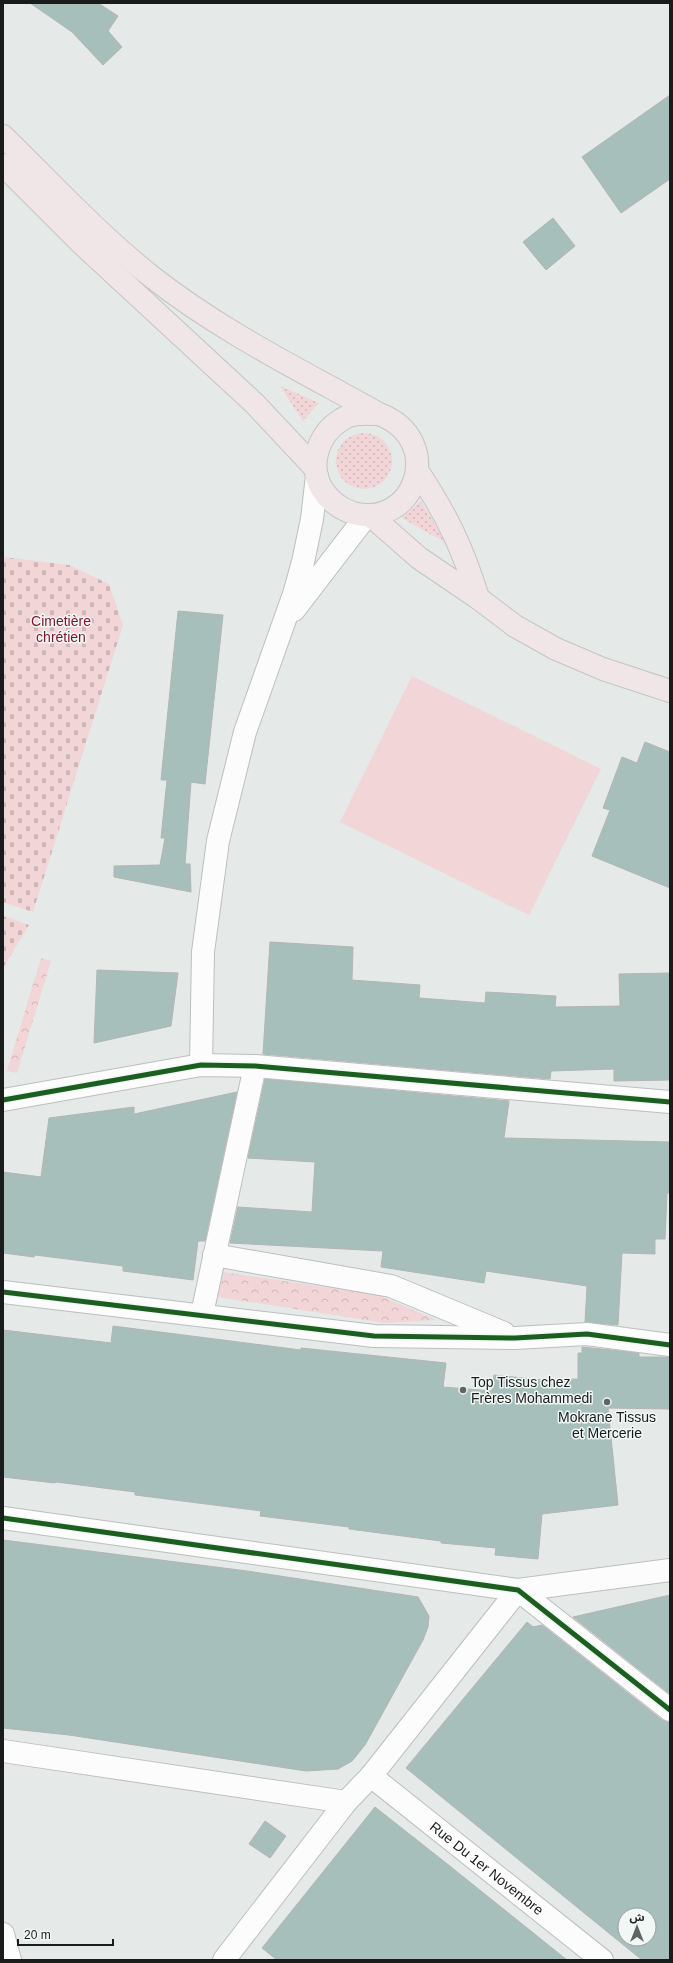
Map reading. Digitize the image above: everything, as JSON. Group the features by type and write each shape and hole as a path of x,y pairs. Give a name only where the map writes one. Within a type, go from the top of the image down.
{"main road":[{"path":"3,136 118,247 152,277 229,330 379,414 391,419 409,435 418,458 418,470 414,484 401,501 384,512 369,515 352,512 339,507 325,494 316,472 255,404 81,243 3,166"},
{"path":"316,472 318,449 327,432 341,419 360,413 379,414"},
{"path":"418,470 454,532 468,564 478,598"},
{"path":"369,515 419,558 478,598 514,626 556,649 603,669 670,691"}],"street":[{"path":"201,1065 203,952 218,841 245,732 283,625 303,562 312,519 316,472"},
{"path":"283,625 369,515"},
{"path":"3,1100 201,1065 254,1066 670,1102"},
{"path":"202,1314 254,1066"},
{"path":"214,1255 391,1286 515,1338"},
{"path":"3,1292 202,1314 374,1336 515,1338 587,1334 670,1345"},
{"path":"3,1518 518,1590 670,1570"},
{"path":"518,1590 670,1710"},
{"path":"228,1958 346,1802 371,1776 518,1590"},
{"path":"3,1750 346,1802"},
{"name":"Rue Du 1er Novembre","path":"371,1776 602,1960"},
{"path":"3,1934 10,1960"}],"green space":[{"path":"280,386 319,403 303,421"},
{"path":"364,433 375,435 384,441 390,450 392,461 390,472 384,481 375,487 364,489 353,487 344,481 338,472 336,461 338,450 344,441 353,435"},
{"path":"421,501 446,543 402,518"},
{"name":"Cimetière chrétien","path":"3,557 69,565 109,584 123,625 33,912 3,902"},
{"path":"412,676 601,769 529,915 340,822"},
{"path":"3,916 29,925 3,968"},
{"path":"41,958 51,961 17,1073 7,1071"},
{"path":"223,1272 378,1295 436,1320 385,1323 218,1297"}],"building":[{"path":"30,3 98,3 118,16 108,31 122,47 103,65 72,32"},
{"path":"670,95 670,179 621,213 582,157"},
{"path":"553,218 575,246 546,270 523,242"},
{"path":"178,611 223,615 205,784 191,782 185,864 190,864 191,892 114,877 114,866 160,865 165,838 161,838 167,780 161,780"},
{"path":"645,742 670,752 670,888 592,856 610,810 603,808 622,757 637,763"},
{"path":"270,942 353,947 352,980 420,985 419,998 485,1003 486,992 556,996 555,1007 620,1006 619,974 670,973 670,1080 614,1081 614,1069 551,1071 550,1079 263,1054"},
{"path":"97,970 178,973 171,1026 94,1043"},
{"path":"265,1079 509,1101 504,1138 670,1142 670,1193 667,1193 665,1239 655,1239 655,1254 622,1253 618,1325 585,1322 587,1286 486,1271 484,1283 381,1267 383,1251 230,1243 238,1207 312,1212 315,1162 248,1158"},
{"path":"237,1092 205,1241 198,1241 193,1280 123,1271 123,1266 35,1255 34,1257 3,1253 3,1172 41,1177 49,1118 134,1107 134,1114"},
{"path":"113,1326 301,1350 301,1348 446,1363 443,1387 492,1391 494,1375 542,1380 578,1379 578,1353 582,1353 582,1347 639,1353 639,1357 670,1357 670,1409 608,1408 618,1505 542,1514 538,1559 495,1555 496,1548 441,1543 441,1541 349,1529 349,1527 260,1516 261,1511 135,1495 135,1492 3,1477 3,1330 111,1343"},
{"path":"3,1540 247,1571 418,1597 429,1616 428,1627 423,1640 365,1745 352,1761 338,1769 306,1771 69,1735 3,1728"},
{"path":"670,1595 670,1694 573,1617"},
{"path":"527,1622 533,1627 542,1625 662,1720 670,1722 670,1960 642,1960 626,1947 657,1947 657,1907 617,1907 617,1940 406,1768"},
{"path":"375,1807 567,1960 277,1960 262,1948"},
{"path":"265,1821 286,1836 270,1858 249,1844"}],"cycle path":[{"path":"3,1100 201,1065 255,1066 670,1102"},
{"path":"3,1292 374,1336 515,1338 587,1334 670,1345"},
{"path":"3,1518 518,1590 670,1710"}],"place":[{"name":"Top Tissus chez Frères Mohammedi","path":"463,1390"},
{"name":"Mokrane Tissus et Mercerie","path":"607,1402"}]}
